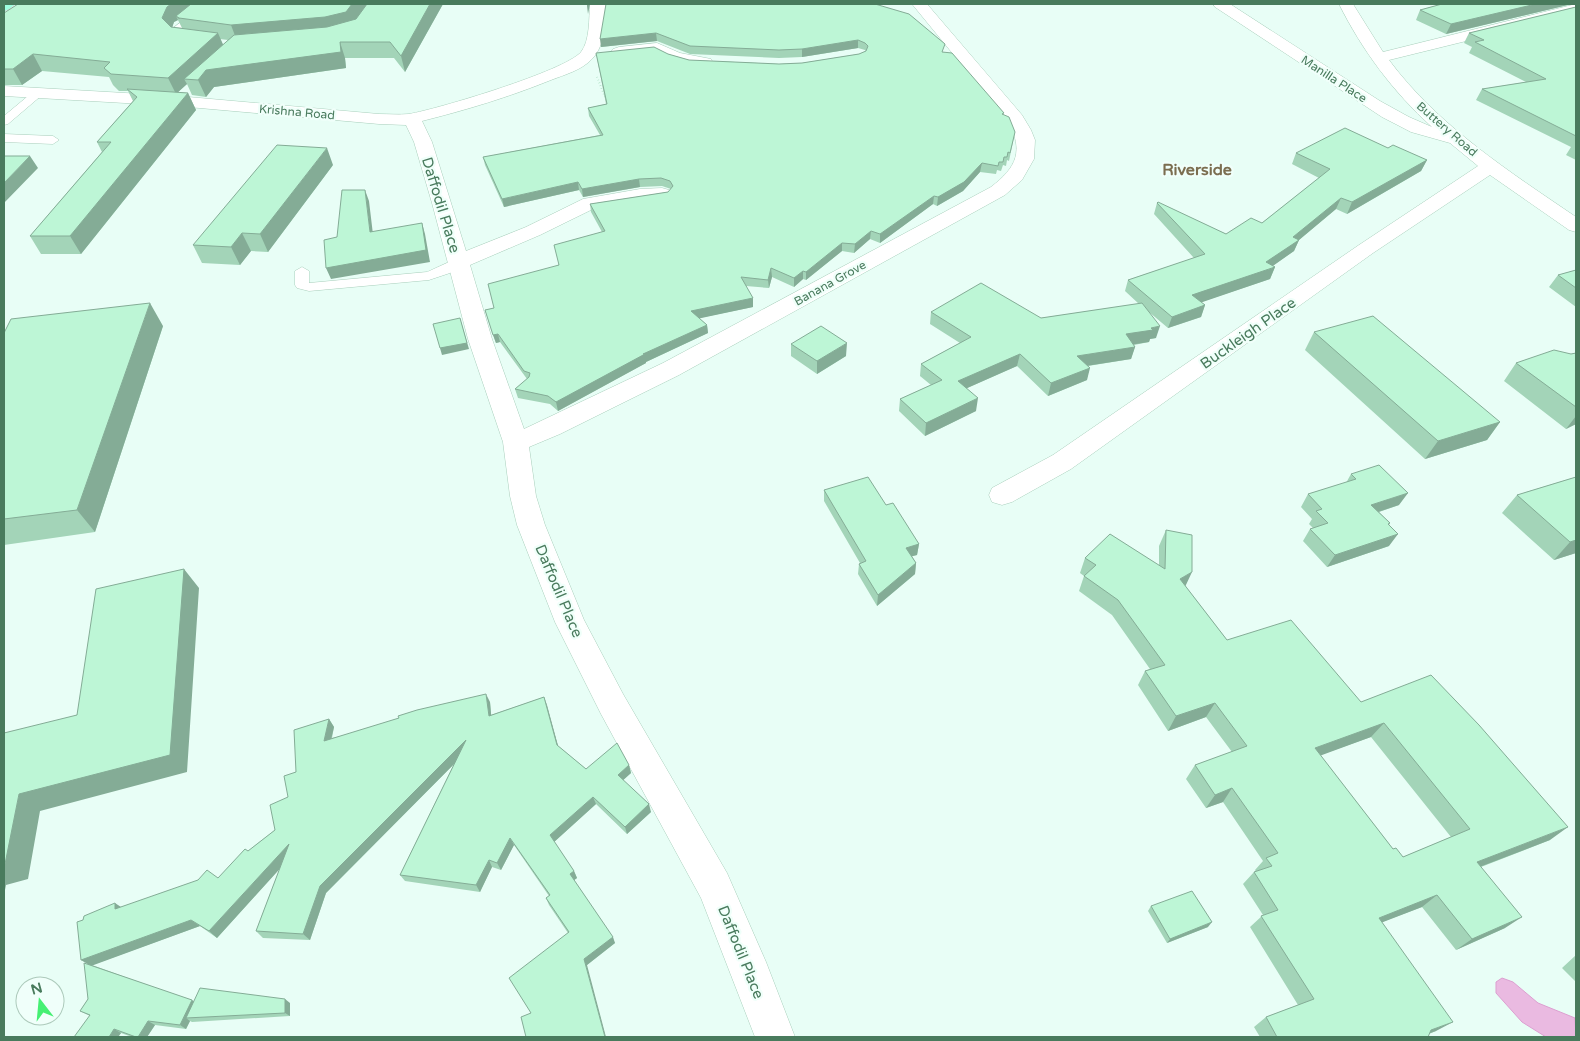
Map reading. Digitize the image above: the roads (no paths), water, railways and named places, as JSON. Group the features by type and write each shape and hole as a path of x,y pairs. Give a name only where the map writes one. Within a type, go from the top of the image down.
{"main road":[{"path":"4,6 8,4"}],"street":[{"path":"584,58 592,44 598,4"},
{"name":"Banana Grove","path":"516,442 551,428 671,369 1012,182 1024,164 1027,147 1024,131 919,4"},
{"name":"Manilla Place","path":"1220,4 1395,117 1422,131 1456,139"},
{"name":"Buttery Road","path":"1346,4 1379,58 1412,99 1456,139 1576,226"},
{"path":"1379,58 1576,9"},
{"name":"Krishna Road","path":"4,91 177,101 379,119 412,119 544,78 584,58 657,48 675,58 722,63"},
{"name":"Daffodil Place","path":"412,119 423,142 480,339 516,442 523,496 531,525 570,622 617,713 714,886 752,976 775,1037"},
{"name":"Buckleigh Place","path":"1002,495 1062,462 1366,249 1491,166"},
{"path":"458,262 534,231 574,210 590,204 640,195 662,194"}],"lane":[{"path":"200,41 182,38 176,33 176,30 209,4"},
{"path":"177,101 190,89"},
{"path":"4,122 38,93"},
{"path":"4,138 53,140"},
{"path":"302,271 302,284 309,286 429,276 445,270 458,262"}],"district":[{"name":"Riverside","path":"1197,169"}]}
